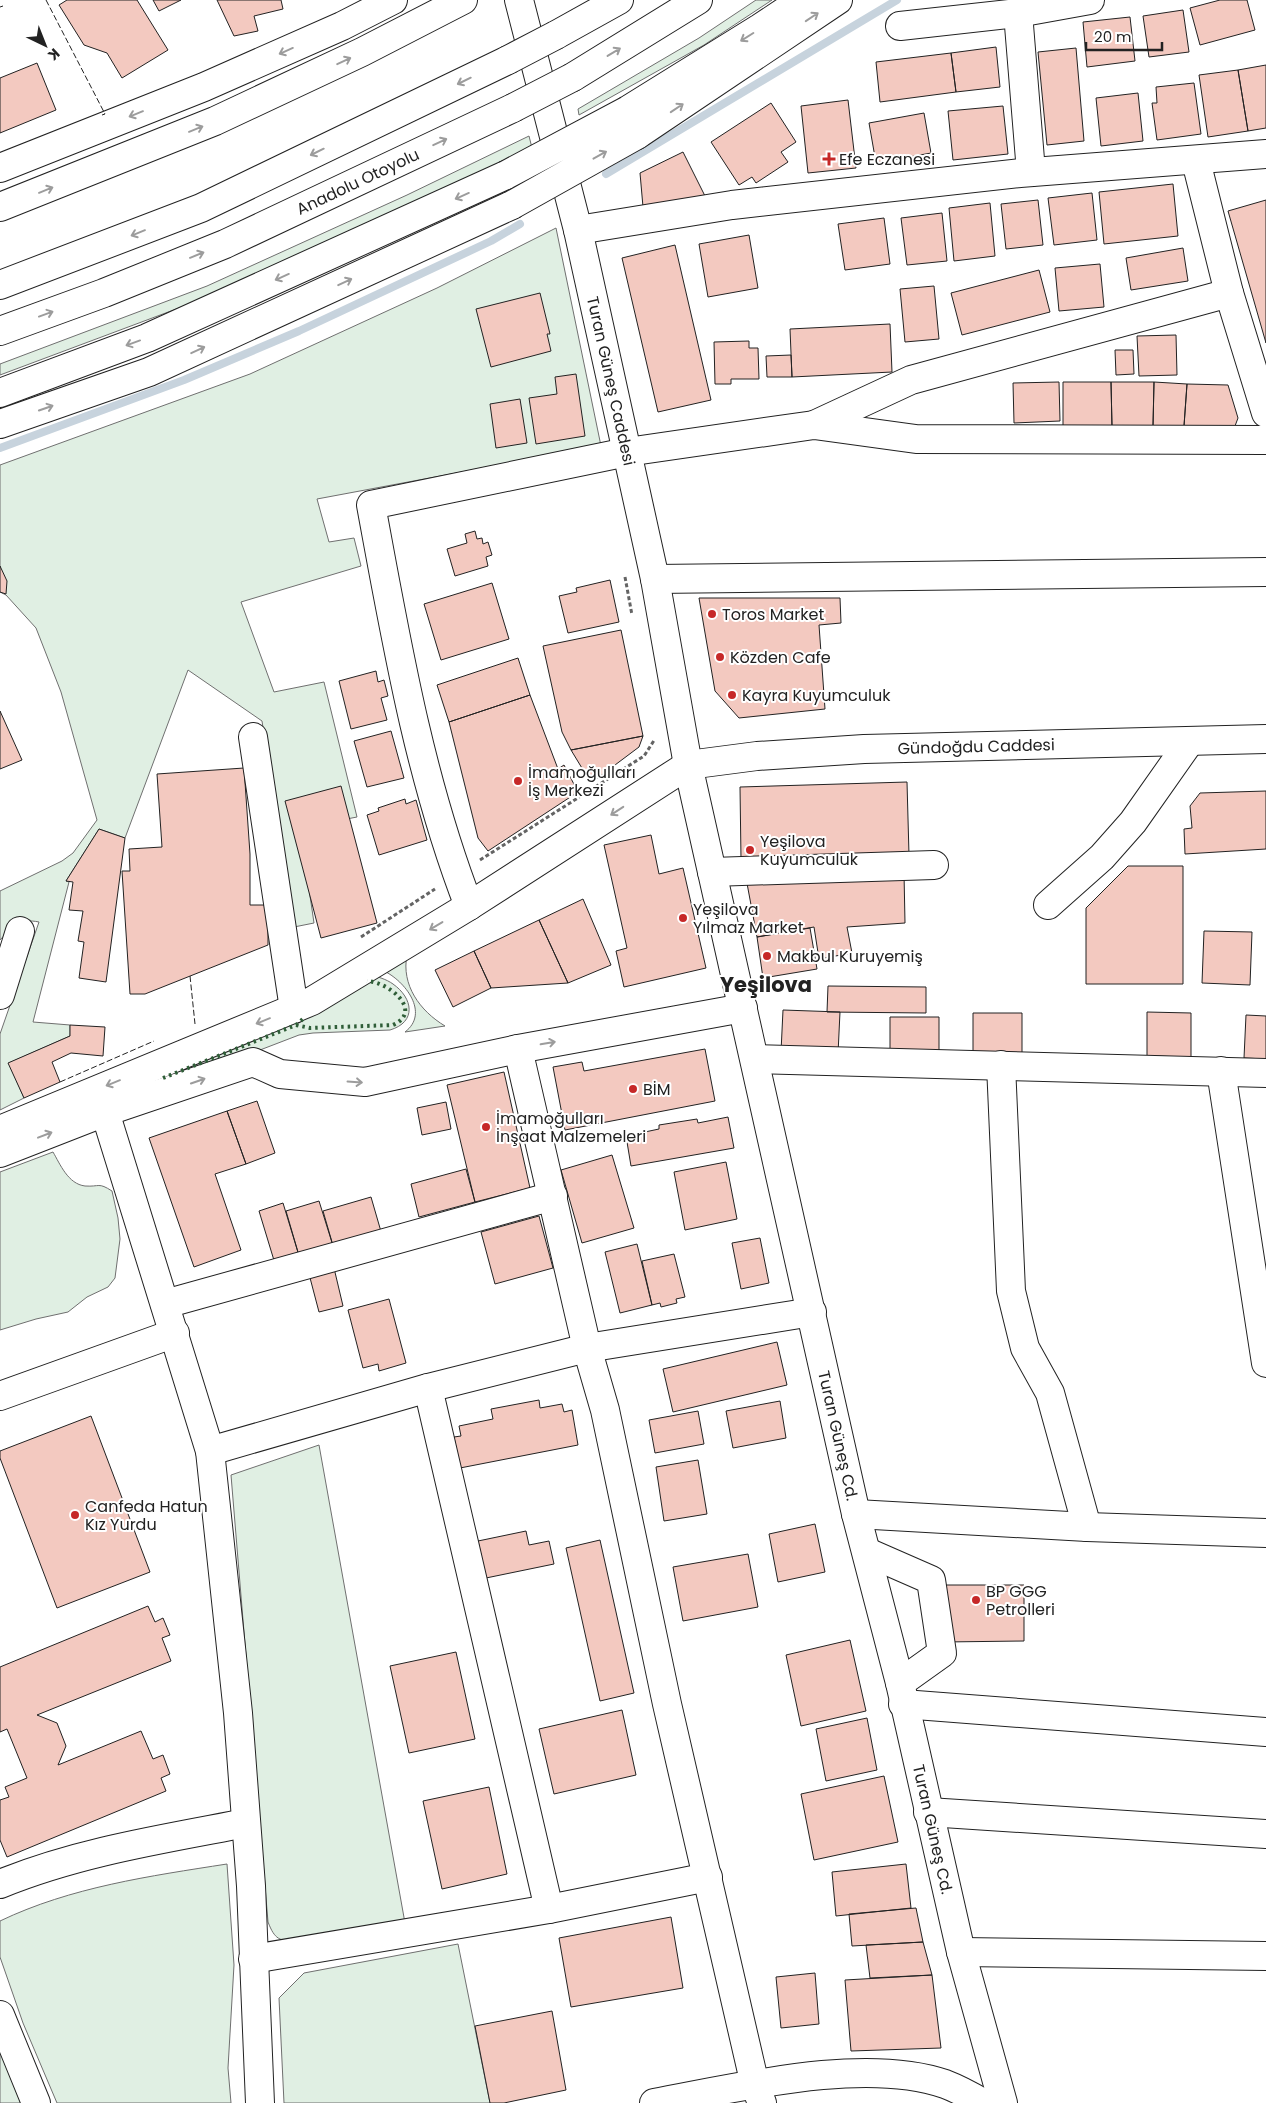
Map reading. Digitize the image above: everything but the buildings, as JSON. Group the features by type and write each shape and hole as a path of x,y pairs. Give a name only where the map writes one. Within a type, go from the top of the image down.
{"main road":[{"path":"0,168 204,86 342,26 393,0"},
{"path":"0,207 215,121 362,52 463,0"},
{"name":"Turan Güneş Caddesi","path":"519,0 578,230 655,579 688,765"},
{"path":"0,285 200,208 508,60 620,0"},
{"name":"Anadolu Otoyolu","path":"0,331 104,294 225,244 513,108 572,77 698,0"},
{"path":"0,424 149,372 512,205 802,0"},
{"path":"0,393 147,338 506,175 632,122 838,0"},
{"path":"900,26 1018,13 1090,0"},
{"path":"1018,13 1031,172"},
{"path":"578,230 732,205 1031,172 1196,161 1266,154"},
{"path":"1196,161 1230,293 1266,413"},
{"path":"814,425 911,380 1230,293"},
{"path":"469,906 430,792 394,627 371,505 627,452 814,425 916,439 1266,440"},
{"path":"655,579 1266,572"},
{"path":"253,737 294,1009"},
{"name":"Gündoğdu Caddesi","path":"688,765 757,756 864,749 1266,739"},
{"path":"1048,905 1102,857 1133,822 1190,741"},
{"path":"0,1130 312,1001 469,906 688,765"},
{"name":"Turan Güneş Cd.","path":"688,765 856,1514 867,1552 961,1952 1003,2103"},
{"path":"712,872 934,865"},
{"path":"0,995 20,931"},
{"path":"0,1153 105,1112 253,1062 280,1074 365,1082 518,1049 743,1008"},
{"path":"518,1049 587,1348 605,1410 667,1704 758,2094"},
{"path":"755,1059 1266,1073"},
{"path":"1001,1065 1011,1291 1025,1348 1050,1393 1087,1526"},
{"path":"1221,1071 1266,1363"},
{"path":"105,1112 210,1451 238,1713 251,1886 260,2103"},
{"path":"166,1304 553,1196"},
{"path":"210,1451 428,1388 587,1348 812,1312"},
{"path":"0,1396 175,1333"},
{"path":"428,1388 549,1909"},
{"path":"856,1514 1266,1533"},
{"path":"867,1552 931,1580 942,1653 901,1694"},
{"path":"901,1694 1266,1732"},
{"path":"928,1812 1266,1834"},
{"path":"0,1884 30,1871 126,1846 246,1823"},
{"path":"253,1959 549,1909 708,1877"},
{"path":"961,1952 1266,1956"},
{"path":"0,2015 36,2103"},
{"path":"654,2103 758,2094 830,2075 870,2074 915,2077 945,2084 983,2103"}],"green space":[{"path":"756,0 772,0 704,45 579,115 578,109 699,38"},
{"path":"529,136 532,148 211,296 0,375 0,364 207,286 407,195"},
{"path":"556,228 601,446 317,499 329,542 354,538 361,566 241,602 274,692 324,682 357,817 300,828 314,923 294,927 262,721 188,670 125,838 99,829 66,881 69,882 33,1022 70,1025 70,1036 9,1063 24,1098 0,1110 0,1034 39,922 27,921 17,924 0,940 0,891 62,861 73,853 97,820 61,692 36,628 6,595 0,592 0,465 250,374 437,288"},
{"path":"407,955 407,977 414,996 428,1013 445,1026 405,1032 412,1024 415,1016 412,998 400,982 384,971"},
{"path":"371,975 390,982 405,996 409,1009 408,1016 399,1026 390,1030 299,1035 0,1150"},
{"path":"53,1152 65,1173 74,1182 85,1186 101,1186 112,1191 120,1239 115,1278 108,1287 87,1297 68,1312 0,1330 0,1172"},
{"path":"319,1445 405,1923 297,1943 278,1938 268,1922 231,1475"},
{"path":"227,1864 234,1965 228,2068 231,2103 57,2103 23,2023 0,1957 0,1921 27,1909 83,1891 140,1878"},
{"path":"458,1944 490,2103 284,2103 279,1998 304,1973"},
{"path":"0,2048 23,2103 0,2103"}],"waterway":[{"path":"606,174 897,0"},
{"path":"0,448 184,380 299,331 491,241 520,224"}],"hedge":[{"path":"296,1025 310,1028 393,1025 402,1019 405,1012 400,998 385,986 367,981"},
{"path":"163,1078 296,1025 304,1018"}],"fence":[{"path":"46,0 105,114 102,115"},
{"path":"190,976 195,1024"},
{"path":"60,1082 154,1041"}],"place":[{"name":"Efe Eczanesi","path":"829,159"},
{"name":"Toros Market","path":"712,614"},
{"name":"Közden Cafe","path":"720,657"},
{"name":"Kayra Kuyumculuk","path":"732,695"},
{"name":"İmamoğulları İş Merkezi","path":"518,781"},
{"name":"Yeşilova Kuyumculuk","path":"750,850"},
{"name":"Yeşilova Yılmaz Market","path":"683,918"},
{"name":"Makbul Kuruyemiş","path":"767,956"},
{"name":"BİM","path":"633,1089"},
{"name":"İmamoğulları İnşaat Malzemeleri","path":"486,1127"},
{"name":"Canfeda Hatun Kız Yurdu","path":"75,1515"},
{"name":"BP GGG Petrolleri","path":"976,1600"}],"district":[{"name":"Yeşilova","path":"766,985"}]}
